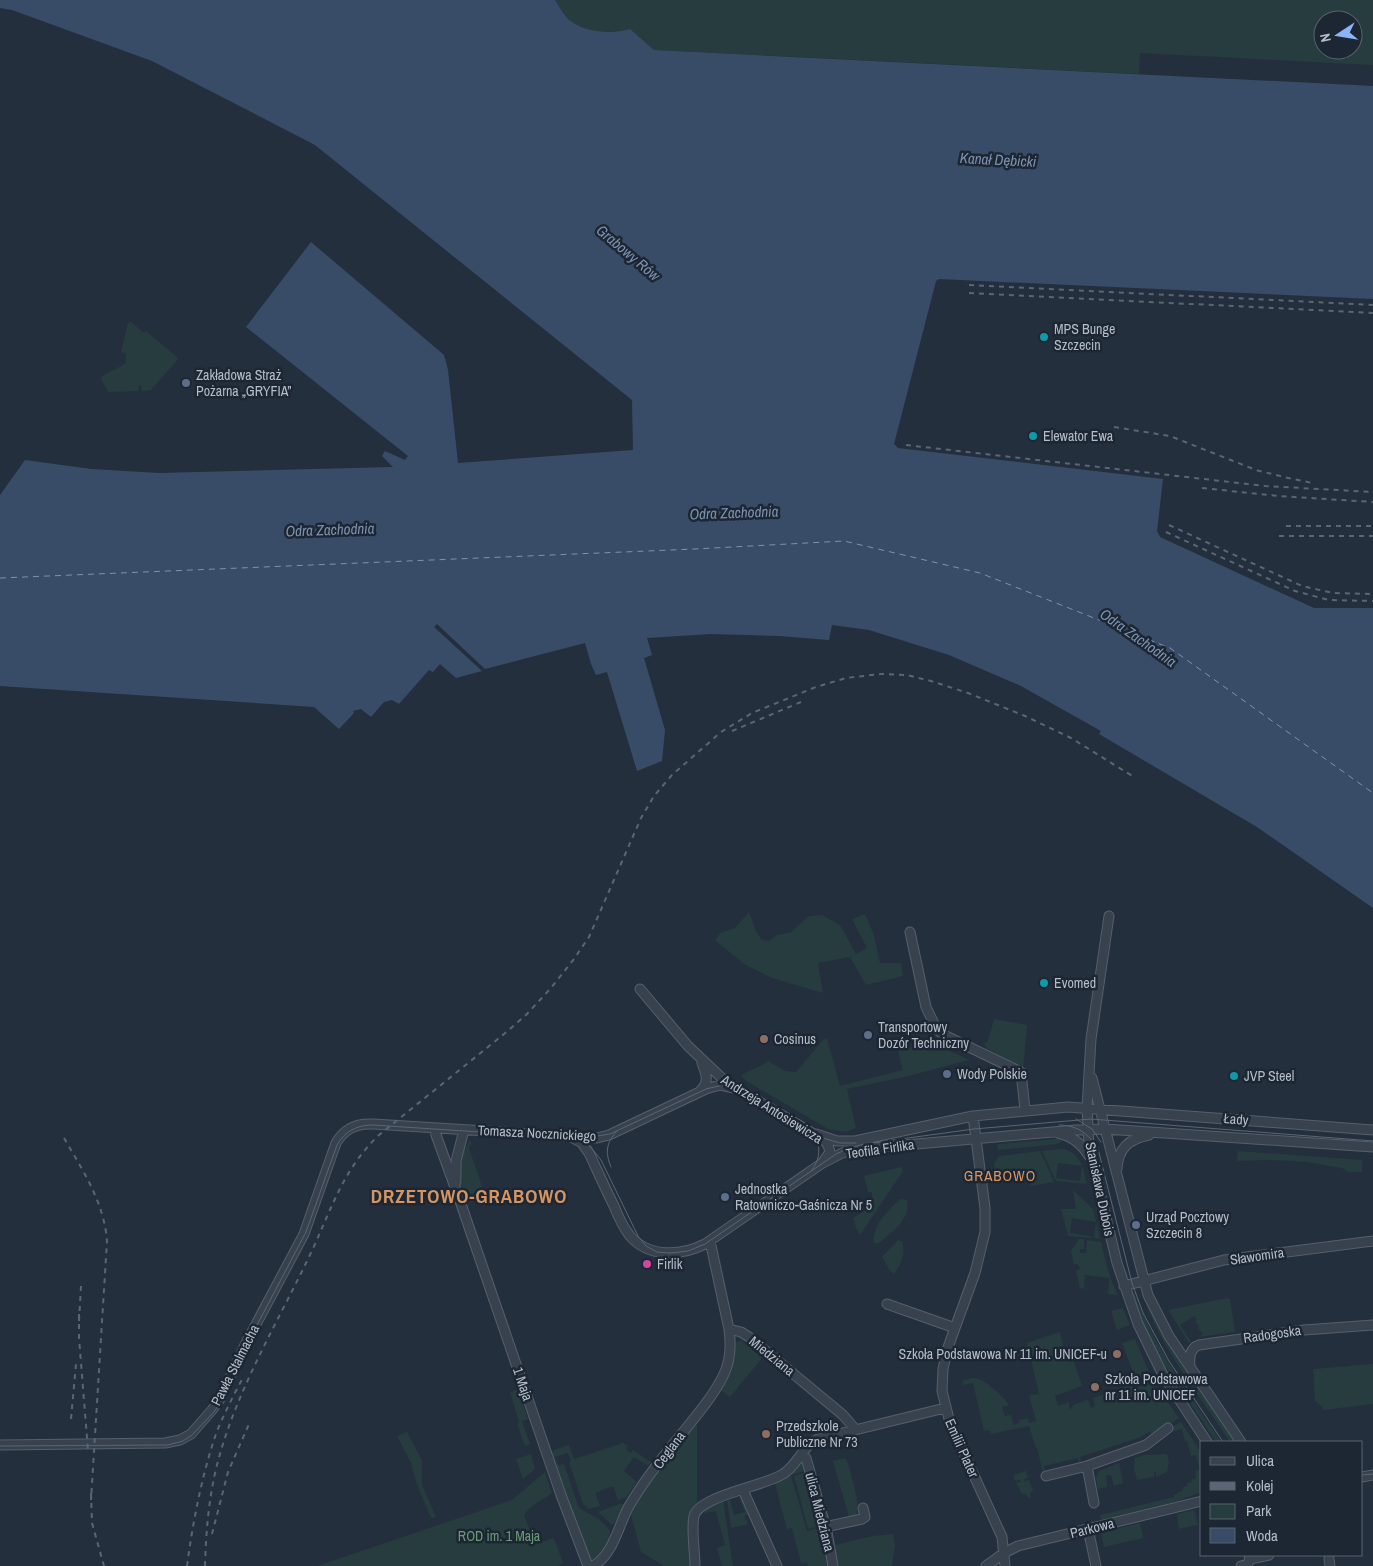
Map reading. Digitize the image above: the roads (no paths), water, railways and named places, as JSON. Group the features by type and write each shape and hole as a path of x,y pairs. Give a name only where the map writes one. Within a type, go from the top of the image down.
{"street":[{"name":"Stanisława Dubois","path":"1109,916 1094,1016 1090,1061 1087,1108 1093,1164 1116,1263 1138,1324 1157,1364 1206,1441"},
{"path":"910,932 926,1007 932,1022 942,1034 1021,1072 1025,1110"},
{"name":"Andrzeja Antosiewicza","path":"640,990 699,1058 734,1088 816,1134 826,1142 830,1149 828,1157 821,1164"},
{"name":"Andrzeja Antosiewicza","path":"699,1058 704,1068 706,1079 704,1088 699,1092"},
{"name":"Stanisława Dubois","path":"1090,1061 1099,1109 1143,1280 1156,1314 1239,1440"},
{"name":"Tomasza Nocznickiego","path":"359,1125 371,1124 592,1138 609,1135 699,1092 718,1086 734,1088"},
{"name":"Teofila Firlika","path":"816,1134 837,1141 855,1141 972,1116 1068,1107 1099,1109"},
{"name":"Łady","path":"1099,1109 1373,1130"},
{"path":"972,1116 976,1139"},
{"name":"Pawła Stalmacha","path":"0,1445 164,1443 182,1439 194,1431 220,1399 245,1345 302,1238 337,1142 346,1131 359,1125"},
{"name":"1 Maja","path":"435,1128 436,1137 558,1488 588,1566"},
{"name":"Teofila Firlika","path":"571,1136 583,1145 594,1163 626,1230 634,1240 642,1246 659,1252 678,1253 697,1248 710,1241 821,1164 842,1153 860,1148 1105,1129"},
{"name":"Łady","path":"1105,1129 1373,1147"},
{"name":"1 Maja","path":"460,1202 456,1166 464,1130"},
{"name":"Teofila Firlika","path":"1051,1132 1067,1136 1078,1142 1086,1151 1093,1164"},
{"name":"Łady","path":"1118,1182 1118,1161 1125,1146 1138,1138 1160,1134"},
{"path":"594,1163 593,1154 596,1144 599,1140 609,1135"},
{"name":"Emilii Plater","path":"976,1139 985,1208 985,1232 975,1272 947,1350 943,1369 942,1391 945,1408 999,1530 1005,1566"},
{"path":"710,1241 729,1329"},
{"name":"Sławomira","path":"1143,1280 1232,1259 1373,1241"},
{"path":"1124,1286 1143,1280"},
{"path":"887,1304 955,1328"},
{"name":"Radogoska","path":"1191,1369 1189,1358 1197,1345 1304,1330 1373,1325"},
{"name":"Miedziana","path":"729,1329 736,1330 749,1337 842,1415 855,1429"},
{"name":"Ceglana","path":"593,1566 600,1562 606,1554 628,1508 644,1484 720,1382 729,1360 729,1329"},
{"path":"695,1566 694,1515 700,1506 711,1500 769,1481 786,1473 815,1440 945,1408"},
{"path":"1046,1476 1087,1466 1146,1446 1168,1428"},
{"name":"ulica Miedziana","path":"806,1458 826,1527 833,1566"},
{"path":"1087,1466 1094,1503"},
{"path":"743,1490 777,1566"},
{"name":"Parkowa","path":"986,1566 1018,1546 1200,1501"},
{"path":"826,1527 862,1519 865,1514 863,1508"},
{"path":"1088,1529 1096,1566"},
{"path":"1247,1562 1266,1556"}],"water":[{"path":"0,0 555,0 562,12 578,26 593,30 616,32 630,29 654,50 1373,86 1373,299 939,279 936,281 894,444 898,448 1163,479 1157,531 1160,537 1314,608 1373,608 1373,908 1257,827 1099,734 1101,731 1021,686 949,655 869,630 832,625 829,640 711,634 647,638 652,655 644,658 665,730 662,761 637,771 607,672 596,675 585,643 485,669 437,624 434,627 482,671 456,678 440,664 433,672 429,670 399,704 392,700 384,702 371,717 361,709 353,711 354,713 339,729 314,707 0,686 0,495 25,460 91,469 159,473 393,467 382,456 385,451 405,460 408,456 246,327 311,242 444,355 448,370 458,463 633,450 632,400 315,145 152,61 12,10 0,8"}],"tram line":[{"path":"576,1135 597,1136 610,1134 706,1089 723,1085 739,1090 826,1139 840,1143 856,1143"},
{"path":"1076,1119 1092,1129 1101,1142"},
{"path":"0,1446 168,1445 183,1441 192,1435 214,1412 222,1400 246,1346 306,1232 337,1145 344,1136 362,1126 373,1125 571,1138 581,1141 589,1145 601,1160 638,1236 646,1246 657,1252 671,1253 688,1251 705,1244 836,1154 864,1144 974,1129 1091,1119 1373,1141"},
{"path":"1059,1125 1065,1125 1082,1131 1098,1149 1132,1283 1143,1313 1169,1361 1222,1441"},
{"path":"611,1167 607,1152 611,1139 617,1131"},
{"path":"810,1132 817,1140 819,1150 812,1170"},
{"path":"1363,1475 1373,1474"}],"railway":[{"path":"969,285 1373,305"},
{"path":"969,293 1373,313"},
{"path":"1114,427 1170,436 1256,470 1312,483"},
{"path":"906,445 1265,486 1373,492"},
{"path":"1202,488 1278,496 1373,502"},
{"path":"1169,525 1302,586 1333,593 1373,594"},
{"path":"1286,526 1373,526"},
{"path":"1166,532 1295,591 1329,600 1373,601"},
{"path":"1279,536 1373,536"},
{"path":"205,1566 210,1500 218,1461 226,1435 246,1383 308,1259 330,1209 355,1163 379,1135 504,1034 526,1015 551,988 589,937 641,818 654,796 672,775 721,732 752,713 816,687 846,678 881,674 907,675 968,693 1025,716 1071,738 1134,777"},
{"path":"732,731 801,702"},
{"path":"64,1138 92,1187 102,1213 107,1241 91,1500"},
{"path":"79,1321 81,1286"},
{"path":"79,1314 79,1338 88,1450"},
{"path":"71,1419 76,1364"},
{"path":"187,1566 199,1498 212,1447 223,1417 244,1376"},
{"path":"212,1534 228,1472 249,1424"},
{"path":"91,1493 92,1523 104,1566"}],"place":[{"name":"MPS Bunge Szczecin","path":"1044,337"},
{"name":"Zakładowa Straż Pożarna „GRYFIA”","path":"186,383"},
{"name":"Elewator Ewa","path":"1033,436"},
{"name":"Evomed","path":"1044,983"},
{"name":"Transportowy Dozór Techniczny","path":"868,1035"},
{"name":"Cosinus","path":"764,1039"},
{"name":"Wody Polskie","path":"947,1074"},
{"name":"JVP Steel","path":"1234,1076"},
{"name":"Jednostka Ratowniczo-Gaśnicza Nr 5","path":"725,1197"},
{"name":"Urząd Pocztowy Szczecin 8","path":"1136,1225"},
{"name":"Firlik","path":"647,1264"},
{"name":"Szkoła Podstawowa Nr 11 im. UNICEF-u","path":"1117,1354"},
{"name":"Szkoła Podstawowa nr 11 im. UNICEF","path":"1095,1387"},
{"name":"Przedszkole Publiczne Nr 73","path":"766,1434"}],"district":[{"name":"GRABOWO","path":"1000,1176"},
{"name":"DRZETOWO-GRABOWO","path":"469,1196"}],"water label":[{"name":"Kanał Dębicki","path":"998,160"},
{"name":"Grabowy Rów","path":"628,253"},
{"name":"Odra Zachodnia","path":"734,513"},
{"name":"Odra Zachodnia","path":"330,530"},
{"name":"Odra Zachodnia","path":"1138,638"}],"park label":[{"name":"ROD im. 1 Maja","path":"499,1536"}]}
